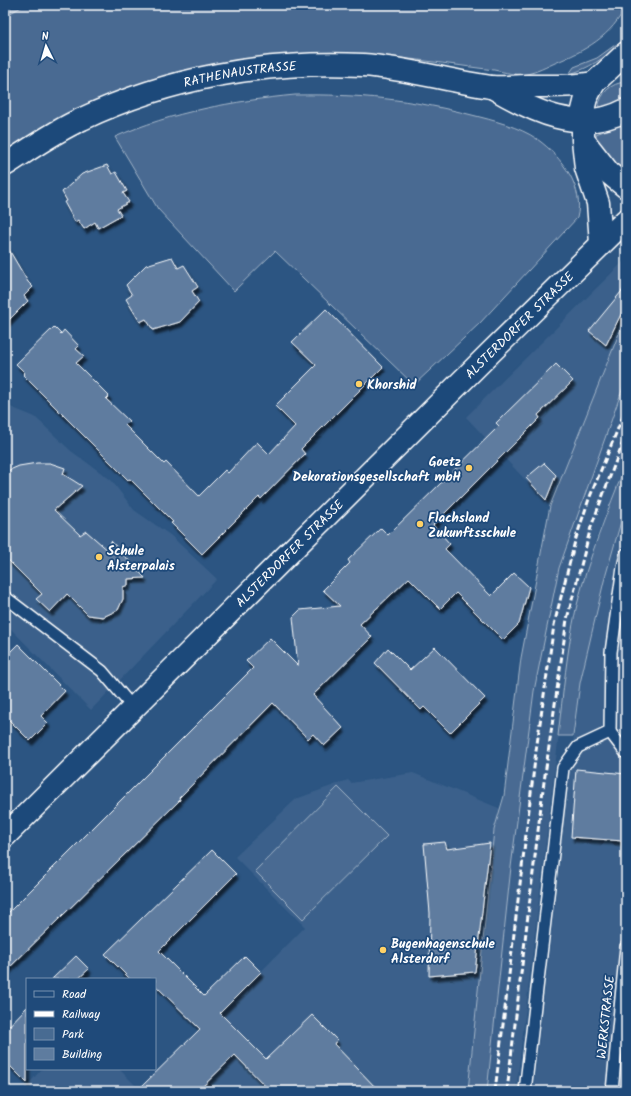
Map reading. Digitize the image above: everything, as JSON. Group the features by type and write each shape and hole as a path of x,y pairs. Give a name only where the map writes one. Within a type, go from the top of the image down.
{"street":[{"path":"602,243 598,203 586,168 583,130 586,98 610,75 626,53"},
{"name":"RATHENAUSTRASSE","path":"5,165 81,119 126,100 171,85 226,73 296,66 363,65 423,74 492,87 572,87 610,75"},
{"name":"RATHENAUSTRASSE","path":"492,87 524,106 548,114 583,130 597,120 618,115 626,110"},
{"path":"583,130 609,173 626,187"},
{"name":"ALSTERDORFER STRASSE","path":"5,836 626,220"}],"lane":[{"path":"626,554 611,652 610,732 626,752"},
{"path":"5,597 102,670 134,709"},
{"path":"525,1091 564,768 578,747 610,732"},
{"name":"WERKSTRASSE","path":"612,1091 626,947"}],"shaded area":[{"path":"5,5 25,5 5,16"},
{"path":"626,259 626,316 550,506 466,417"},
{"path":"626,379 626,465 596,538 576,609 568,659 516,1091 487,1091 511,867 534,691 544,639 559,568"},
{"name":"Schule Alsterpalais","path":"5,397 8,406 35,417 71,451 111,480 134,510 170,535 217,579 91,710 5,623"},
{"path":"626,504 626,1091 533,1091 580,683 604,581"},
{"name":"Bugenhagenschule Alsterdorf","path":"413,773 501,809 494,830 468,1091 198,1091 249,1041 220,1013 305,927 235,857 296,799 348,780 351,783"},
{"path":"41,1070 120,1070 141,1091 22,1091"}],"green space":[{"path":"5,5 626,5 614,25 587,48 538,71 527,74 515,74 404,58 339,54 288,55 238,60 189,70 141,83 95,101 49,124 5,151"},
{"path":"615,45 619,45 596,62 569,74 574,67 597,58"},
{"path":"626,82 626,97 608,108 598,108 601,98 607,90 615,84"},
{"path":"295,95 341,95 406,101 506,124 530,135 547,147 563,164 575,185 579,207 577,218 480,323 414,385 275,251 234,291 158,209 115,137 137,128 181,114 226,104"},
{"path":"626,123 626,174 624,176 597,142 596,134"},
{"path":"626,316 626,379 559,568 534,691 511,867 487,1091 468,1091 494,830 504,796 521,658 550,506"},
{"path":"626,465 626,504 604,581 580,683 573,736 558,736 568,656 576,609 592,554"},
{"path":"338,787 387,836 303,919 255,871"}],"building":[{"path":"107,165 112,174 116,172 127,191 123,193 129,202 117,209 121,215 98,228 95,222 84,229 78,220 75,222 64,202 67,201 62,192 82,174"},
{"path":"5,243 28,282 33,287 24,296 28,301 5,324"},
{"path":"172,257 178,268 184,265 198,287 192,291 199,302 180,322 153,330 146,319 140,322 126,299 132,295 126,285 146,265"},
{"path":"626,286 626,304 606,345 589,331"},
{"path":"326,309 383,367 301,449 305,454 261,499 259,497 202,554 171,523 173,522 130,479 128,480 23,375 25,373 16,364 54,327 61,334 64,330 79,346 76,349 84,356 76,363 109,396 106,399 129,421 125,425 164,464 166,462 199,496 225,470 228,473 257,442 269,454 295,426 275,406 316,365 292,342"},
{"path":"556,364 573,381 538,415 540,418 433,525 450,544 445,549 491,596 514,573 529,587 519,624 503,640 456,593 440,609 409,578 360,624 372,637 313,695 343,728 324,746 313,734 308,739 273,703 179,798 180,800 5,972 5,916 253,668 246,661 270,638 298,666 293,617 300,610 340,606 323,590 350,563 348,560 381,528 388,535 499,426 496,423"},
{"path":"37,463 50,463 65,468 63,474 82,486 54,510 80,535 86,531 110,552 111,541 145,578 128,579 128,585 123,587 123,599 118,610 103,617 88,615 67,594 50,612 36,599 42,594 5,557 5,472 19,466"},
{"path":"544,463 556,475 546,500 526,478"},
{"path":"18,644 65,691 41,716 48,723 30,741 5,716 5,657"},
{"path":"435,647 485,698 450,733 424,707 421,710 375,663 388,648 410,670"},
{"path":"576,769 626,774 626,802 623,841 571,837"},
{"path":"445,842 447,849 490,843 475,972 429,976 430,913 424,844"},
{"path":"212,850 236,874 159,951 204,996 245,956 261,972 220,1013 266,1059 312,1015 337,1040 334,1044 379,1091 270,1091 235,1055 198,1091 137,1091 200,1029 156,986 156,978 129,978 105,954"},
{"path":"76,956 89,969 79,978 53,978"},
{"path":"26,1008 27,1083 5,1061 5,1030"}],"railway":[{"path":"495,1091 536,751 554,625 575,541 589,499 626,409"},
{"path":"507,1091 543,789 567,619 591,527 626,434"}],"place":[{"name":"Khorshid","path":"359,384"},
{"name":"Goetz Dekorationsgesellschaft mbH","path":"469,468"},
{"name":"Flachsland Zukunftsschule","path":"420,524"},
{"name":"Schule Alsterpalais","path":"99,557"},
{"name":"Bugenhagenschule Alsterdorf","path":"383,950"}]}
